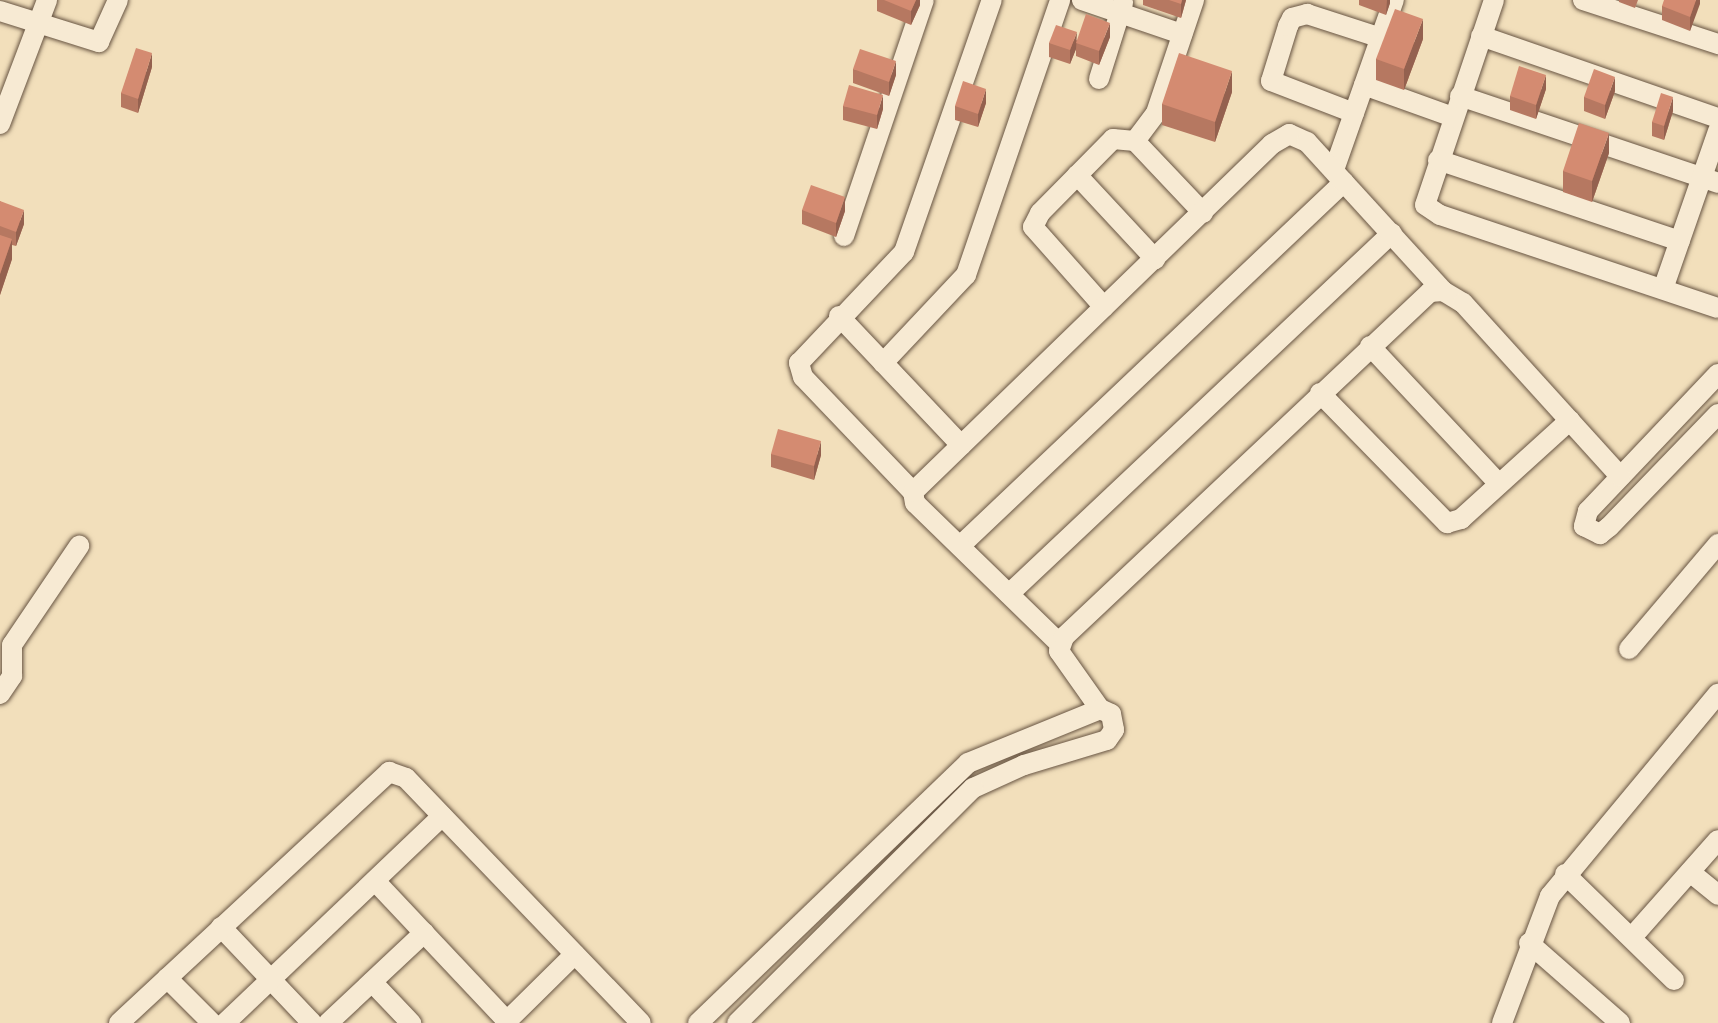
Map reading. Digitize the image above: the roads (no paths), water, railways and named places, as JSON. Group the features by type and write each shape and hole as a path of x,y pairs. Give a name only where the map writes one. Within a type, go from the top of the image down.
{"street":[{"path":"0,124 47,0"},
{"path":"0,11 99,42 118,0"},
{"path":"844,236 924,0"},
{"path":"737,1023 973,788 1112,736 1111,714 1100,709 1063,657 1060,644 915,503 913,492 798,370 804,355 839,316 904,252 992,0"},
{"path":"883,363 966,275 1060,0"},
{"path":"1082,0 1122,6 1182,34"},
{"path":"1135,141 1156,113 1194,0"},
{"path":"960,546 1339,176 1354,113 1394,0"},
{"path":"1494,0 1425,199 1429,210 1718,308"},
{"path":"1583,0 1718,44"},
{"path":"1099,79 1122,6"},
{"path":"1354,113 1271,81 1288,26 1292,18 1307,14 1381,38"},
{"path":"1481,36 1718,118"},
{"path":"1364,85 1453,117"},
{"path":"1460,96 1710,180"},
{"path":"1663,289 1680,241 1710,180 1718,131"},
{"path":"913,492 1272,144 1289,134 1307,142 1443,291 1463,303 1620,476"},
{"path":"1104,307 1033,227 1077,175 1113,139 1135,141 1203,213"},
{"path":"1438,160 1680,241"},
{"path":"1077,175 1155,259"},
{"path":"1009,594 1392,233"},
{"path":"1060,644 1422,295 1443,291"},
{"path":"839,316 961,445"},
{"path":"1370,346 1499,484"},
{"path":"1718,374 1583,517 1591,532 1609,527 1718,414"},
{"path":"1320,393 1440,520 1461,519 1570,420"},
{"path":"1629,649 1718,545"},
{"path":"0,694 12,676 16,639 79,546"},
{"path":"1509,1019 1529,943 1565,874 1718,694"},
{"path":"698,1023 958,770 977,757 1100,709"},
{"path":"119,1023 389,772 406,778 641,1023"},
{"path":"225,1023 442,816"},
{"path":"1633,936 1718,840"},
{"path":"1690,872 1718,895"},
{"path":"1565,874 1633,936 1674,980"},
{"path":"375,881 506,1022 575,954"},
{"path":"221,927 312,1023"},
{"path":"328,1023 424,933"},
{"path":"1529,943 1620,1023"},
{"path":"167,978 212,1023"},
{"path":"372,982 411,1023"}]}
